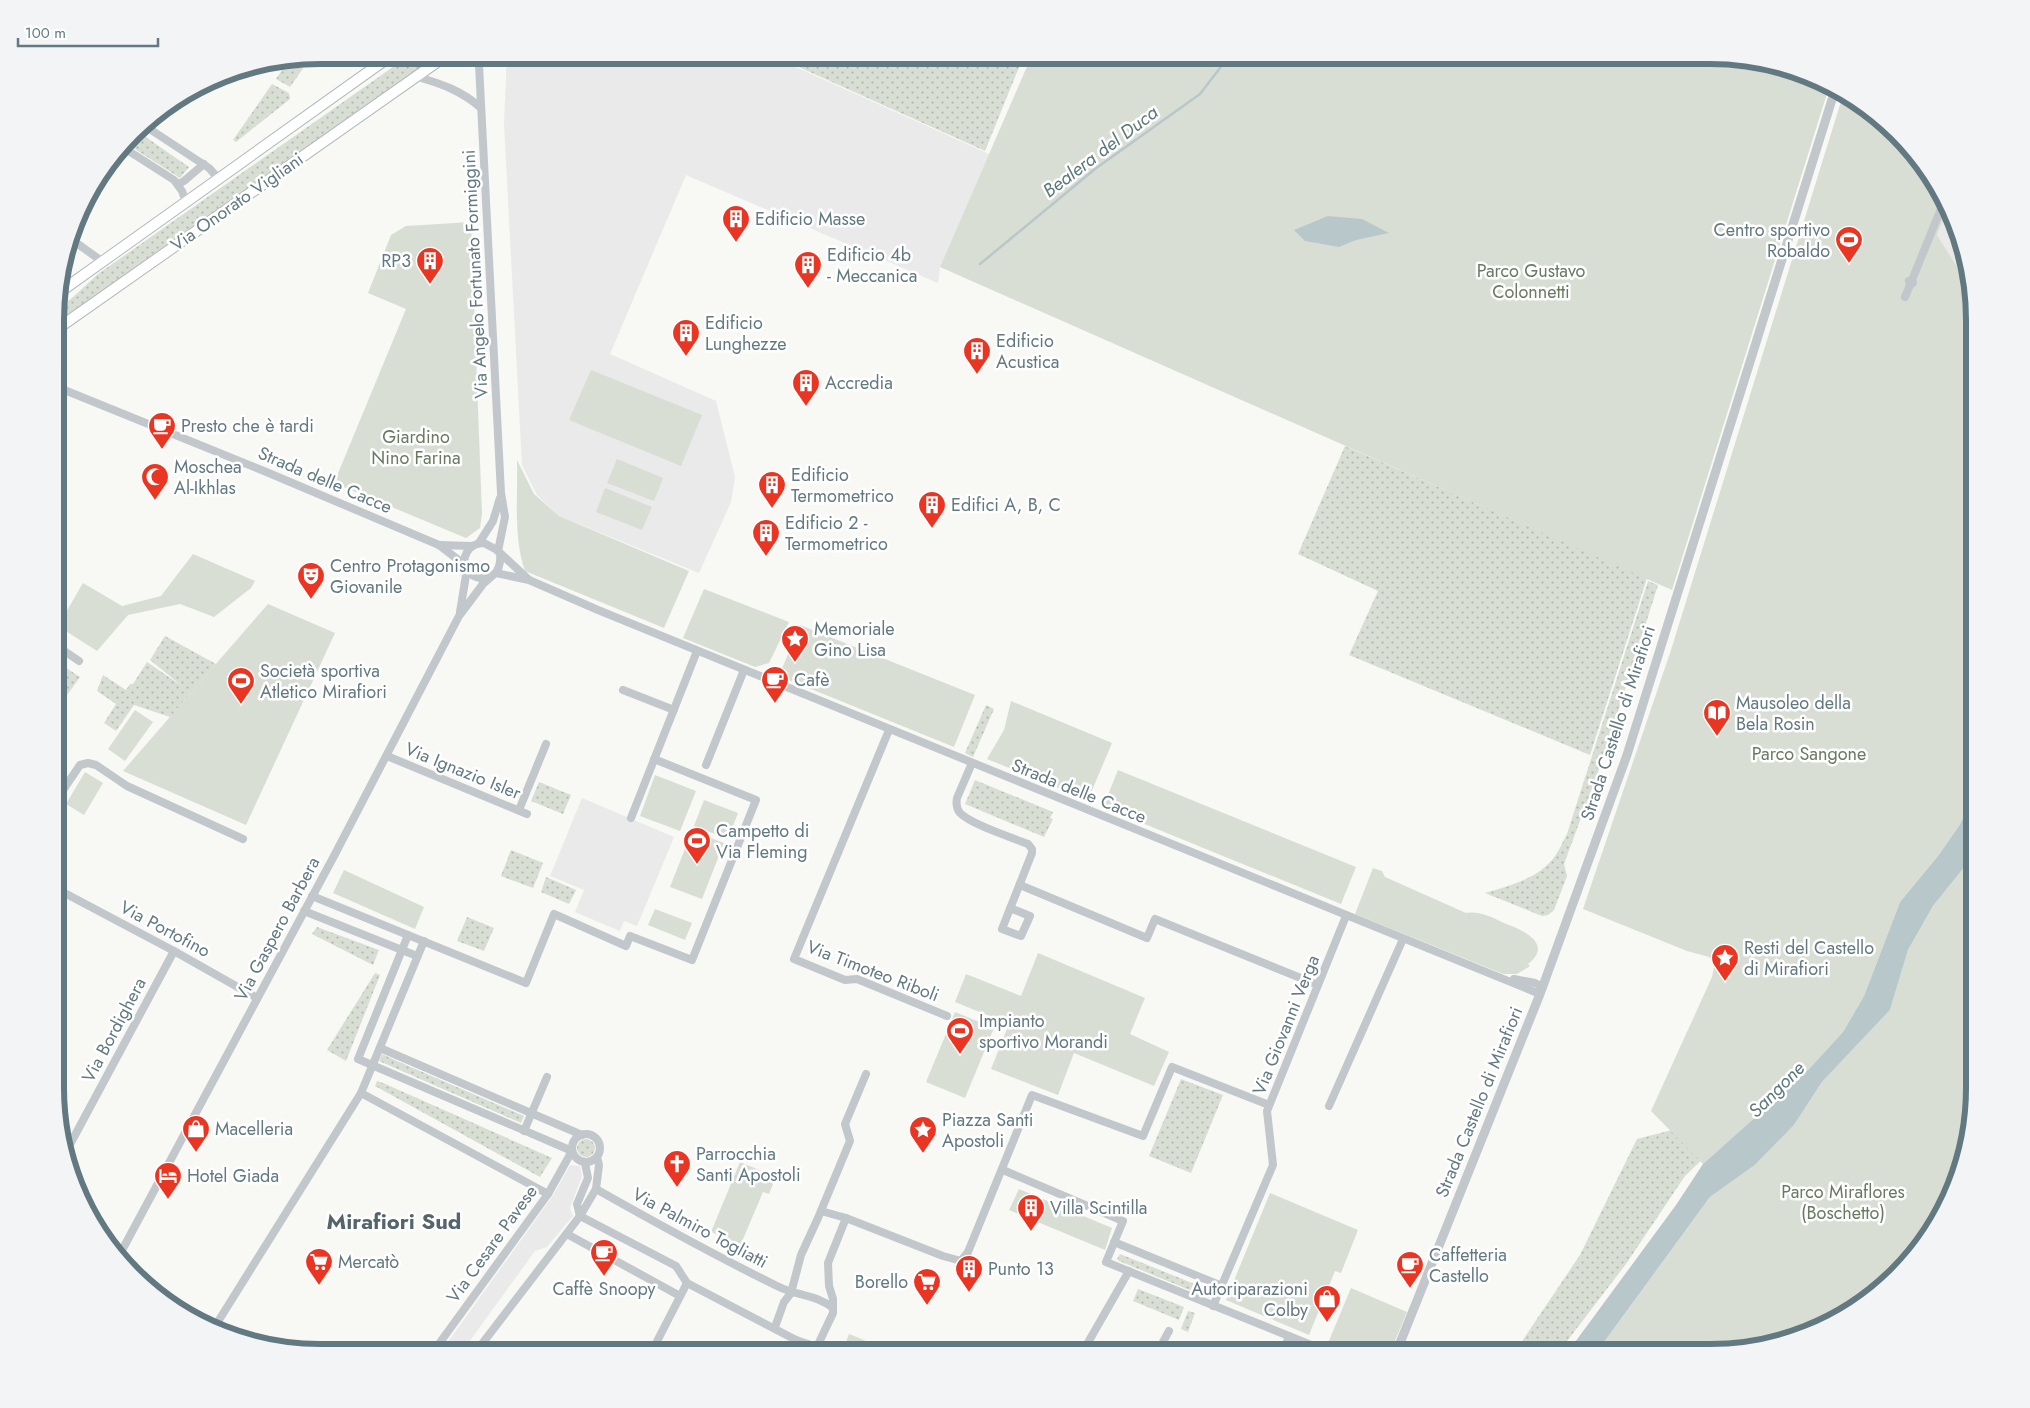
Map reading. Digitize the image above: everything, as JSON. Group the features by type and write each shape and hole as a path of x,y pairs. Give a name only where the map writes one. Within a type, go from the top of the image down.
{"main road":[{"name":"Via Onorato Vigliani","path":"66,288 379,64"},
{"name":"Via Onorato Vigliani","path":"64,324 435,64"}],"street":[{"name":"Via Angelo Fortunato Formiggini","path":"479,64 501,493 505,517 499,552"},
{"path":"418,77 444,84 464,95 481,108"},
{"name":"Strada Castello di Mirafiori","path":"1400,1344 1541,991 1627,755 1833,95"},
{"path":"149,129 204,164 219,179"},
{"path":"128,150 178,184 186,202"},
{"path":"178,184 184,182 204,164"},
{"path":"1905,297 1940,208"},
{"path":"76,242 103,262"},
{"name":"Strada delle Cacce","path":"64,389 264,470 439,545 477,578 482,579 494,575 530,580 697,651 1480,971 1541,991"},
{"name":"Via Angelo Fortunato Formiggini","path":"476,545 493,521 501,493"},
{"name":"Strada delle Cacce","path":"439,545 490,544 530,580"},
{"path":"466,567 466,554 476,545"},
{"path":"494,575 500,563 499,552"},
{"name":"Via Gaspero Barbera","path":"458,616 466,567"},
{"name":"Via Gaspero Barbera","path":"122,1250 387,756 458,616 483,584 494,575"},
{"path":"64,651 79,661"},
{"path":"631,818 697,651"},
{"path":"706,764 744,670"},
{"path":"623,690 674,710"},
{"name":"Via Timoteo Riboli","path":"889,730 794,959 845,980 856,980 947,1016"},
{"path":"519,810 546,744"},
{"name":"Via Ignazio Isler","path":"387,756 527,814"},
{"path":"312,896 526,983 554,914 626,946 630,936 692,960 756,800 654,759"},
{"path":"64,789 80,765 88,763 96,765 127,786 243,839"},
{"path":"972,763 957,798 957,808 970,820 1031,846 1032,854 1010,908"},
{"path":"1020,885 1148,938 1155,920 1318,985"},
{"name":"Via Portofino","path":"64,893 258,998"},
{"path":"304,911 417,956"},
{"name":"Via Giovanni Verga","path":"1213,1306 1273,1165 1267,1116 1269,1105 1346,916"},
{"path":"408,935 358,1059 572,1151 579,1161 585,1163 592,1162 597,1158"},
{"path":"1329,1106 1403,939"},
{"path":"217,1323 361,1093 424,941"},
{"name":"Via Bordighera","path":"70,1144 174,951"},
{"path":"380,1048 531,1114 582,1135 592,1136 598,1142 600,1148 597,1158 599,1165 596,1189 567,1234 481,1344"},
{"path":"821,1211 846,1218 943,1256 961,1261 968,1252 1032,1095 1143,1136 1172,1067 1269,1105"},
{"path":"775,1327 784,1302 791,1293 801,1256 850,1141 845,1124 866,1074"},
{"path":"524,1131 547,1077"},
{"path":"361,1093 548,1194"},
{"path":"572,1151 573,1143 582,1135"},
{"name":"Via Cesare Pavese","path":"439,1344 548,1194 572,1151"},
{"path":"585,1163 588,1178 576,1204 580,1216 676,1266 687,1283 775,1327 804,1344"},
{"path":"1003,1170 1123,1221 1106,1262 1309,1344"},
{"name":"Via Palmiro Togliatti","path":"596,1189 703,1250 791,1293"},
{"path":"818,1344 832,1317 832,1294 828,1286 828,1263 846,1218"},
{"path":"567,1234 680,1296"},
{"path":"1114,1242 1222,1286"},
{"path":"1087,1344 1129,1271"},
{"path":"656,1344 687,1283"},
{"path":"791,1293 813,1296 823,1300 833,1308"},
{"path":"1162,1344 1169,1331"},
{"path":"1287,1344 1290,1336"},
{"path":"794,1344 796,1340"}],"shaded area":[{"path":"507,64 789,64 989,154 940,267 938,283 686,175 610,354 716,401 735,477 731,502 699,573 559,516 537,495 522,465 504,124"},
{"path":"1328,216 1362,219 1389,233 1356,240 1339,247 1305,241 1294,230"},
{"path":"1944,217 1958,254 1962,274 1937,235"},
{"path":"1963,281 1966,303 1966,363 1963,363"},
{"path":"582,798 674,837 637,926 624,921 620,931 575,912 584,890 550,876"},
{"path":"1966,812 1966,865 1933,906 1908,950 1890,1010 1822,1082 1794,1125 1755,1165 1710,1197 1603,1344 1574,1344 1676,1205 1703,1164 1809,1069 1843,1032 1864,996 1900,902 1938,856 1959,826"},
{"path":"570,1165 580,1166 582,1176 570,1208 573,1216 547,1247 535,1251 468,1344 446,1344 554,1194"}],"green space":[{"path":"306,64 290,87 276,79 284,66"},
{"path":"397,64 429,64 64,320 64,303 98,274"},
{"path":"792,64 1020,64 985,151"},
{"name":"Parco Gustavo Colonnetti","path":"1028,64 1727,64 1776,72 1808,83 1827,92 1672,590 940,267"},
{"path":"272,84 289,93 290,99 236,142 233,140"},
{"name":"Parco Sangone","path":"1841,100 1879,127 1903,151 1923,178 1944,217 1937,235 1962,274 1963,281 1963,363 1966,363 1966,812 1959,826 1938,856 1900,902 1864,996 1843,1032 1809,1069 1703,1164 1651,1111 1712,977 1715,963 1709,957 1687,951 1583,909 1671,650"},
{"path":"143,135 189,167 180,178 131,147"},
{"name":"Giardino Nino Farina","path":"471,222 482,514 480,528 466,538 334,483 406,309 368,293 391,235 406,226"},
{"path":"591,370 702,415 681,466 569,420"},
{"path":"1345,446 1647,578 1590,755 1349,655 1378,591 1298,554"},
{"path":"617,459 663,478 654,501 607,483"},
{"path":"517,460 534,494 559,516 689,571 664,628 525,571 517,530"},
{"path":"605,488 652,507 642,530 596,512"},
{"path":"193,554 255,581 251,588 214,617 180,604 128,615 97,651 64,630 64,616 83,583 122,606 161,596"},
{"path":"1648,581 1658,585 1604,756 1564,864 1567,876 1554,910 1548,915 1542,916 1485,893 1529,878 1544,868 1560,848 1567,834"},
{"path":"704,589 789,622 769,663 755,667 683,638"},
{"name":"Società sportiva Atletico Mirafiori","path":"268,604 335,633 246,825 123,771"},
{"path":"800,625 975,695 954,747 779,676"},
{"path":"165,636 216,664 170,717 134,705 116,731 104,723 116,704 97,691 103,675 126,690 130,684 133,684 147,662 182,686 150,660"},
{"path":"64,667 80,677 64,697"},
{"path":"1011,701 1112,743 1088,800 987,759 1004,730"},
{"path":"986,705 994,709 973,757 965,753"},
{"path":"135,710 153,722 125,761 108,749"},
{"path":"1118,770 1356,867 1341,904 1103,807"},
{"path":"85,772 103,783 84,815 66,804"},
{"path":"655,775 696,791 680,831 640,816"},
{"path":"975,780 1053,812 1050,818 1053,819 1044,837 965,804"},
{"path":"539,782 571,795 563,814 531,801"},
{"name":"Campetto di Via Fleming","path":"704,800 738,813 728,839 694,826"},
{"name":"Campetto di Via Fleming","path":"692,831 724,843 702,899 670,887"},
{"path":"511,850 543,863 533,888 501,876"},
{"name":"Parco Miraflores (Boschetto)","path":"1966,865 1966,1105 1964,1122 1958,1154 1947,1186 1932,1216 1913,1244 1879,1281 1866,1291 1838,1310 1792,1331 1776,1336 1727,1344 1603,1344 1710,1197 1755,1165 1794,1125 1822,1082 1890,1010 1908,950 1933,906"},
{"path":"1373,868 1382,871 1385,877 1466,913 1485,915 1526,933 1536,943 1538,950 1528,964 1530,966 1517,974 1503,974 1355,914"},
{"path":"344,870 424,907 415,929 333,893"},
{"path":"546,877 576,890 569,904 541,892"},
{"path":"655,909 692,923 685,940 648,925"},
{"path":"467,917 494,928 484,951 457,941"},
{"path":"317,927 379,950 373,965 312,934"},
{"path":"1038,953 1145,998 1130,1034 1169,1052 1154,1086 1074,1053 1058,1095 991,1069 1009,1024 955,1002 966,974 1021,996"},
{"path":"375,973 380,975 346,1061 327,1050"},
{"name":"Impianto sportivo Morandi","path":"955,1012 994,1028 965,1098 926,1082"},
{"path":"382,1054 524,1116 521,1123 379,1061"},
{"path":"1181,1079 1223,1095 1191,1173 1149,1156"},
{"path":"377,1081 552,1158 540,1177 375,1086"},
{"path":"1680,1128 1725,1138 1685,1176 1626,1264 1565,1344 1520,1344 1580,1255 1637,1139"},
{"path":"586,1139 592,1142 595,1148 592,1154 586,1157 580,1154 577,1148 580,1142"},
{"path":"740,1162 776,1177 769,1194 763,1192 741,1244 711,1232"},
{"path":"1019,1189 1112,1228 1105,1250 1009,1210"},
{"path":"1270,1193 1358,1230 1341,1273 1335,1271 1309,1335 1226,1300"},
{"path":"1120,1254 1212,1291 1212,1297 1209,1298 1119,1261 1117,1259"},
{"path":"1351,1288 1407,1312 1394,1344 1328,1343"},
{"path":"1138,1289 1184,1307 1179,1320 1133,1301"},
{"path":"1188,1311 1195,1313 1188,1332 1181,1329"},
{"path":"849,1334 874,1344 845,1344"}],"waterway":[{"name":"Bealera del Duca","path":"980,264 1095,169 1200,94 1223,64"}],"place":[{"name":"Edificio Masse","path":"736,243"},
{"name":"Centro sportivo Robaldo","path":"1849,264"},
{"name":"RP3","path":"430,285"},
{"name":"Edificio 4b - Meccanica","path":"808,289"},
{"name":"Edificio Lunghezze","path":"686,357"},
{"name":"Edificio Acustica","path":"977,375"},
{"name":"Accredia","path":"806,407"},
{"name":"Presto che è tardi","path":"162,450"},
{"name":"Moschea Al-Ikhlas","path":"155,501"},
{"name":"Edificio Termometrico","path":"772,509"},
{"name":"Edifici A, B, C","path":"932,529"},
{"name":"Edificio 2 - Termometrico","path":"766,557"},
{"name":"Centro Protagonismo Giovanile","path":"311,600"},
{"name":"Memoriale Gino Lisa","path":"795,663"},
{"name":"Cafè","path":"775,704"},
{"name":"Società sportiva Atletico Mirafiori","path":"241,705"},
{"name":"Mausoleo della Bela Rosin","path":"1717,737"},
{"name":"Campetto di Via Fleming","path":"697,865"},
{"name":"Resti del Castello di Mirafiori","path":"1725,982"},
{"name":"Impianto sportivo Morandi","path":"960,1055"},
{"name":"Macelleria","path":"196,1153"},
{"name":"Piazza Santi Apostoli","path":"923,1154"},
{"name":"Parrocchia Santi Apostoli","path":"677,1188"},
{"name":"Hotel Giada","path":"168,1200"},
{"name":"Villa Scintilla","path":"1031,1232"},
{"name":"Caffè Snoopy","path":"604,1277"},
{"name":"Mercatò","path":"319,1286"},
{"name":"Caffetteria Castello","path":"1410,1289"},
{"name":"Punto 13","path":"969,1293"},
{"name":"Borello","path":"927,1306"},
{"name":"Autoriparazioni Colby","path":"1327,1323"}],"district":[{"name":"Mirafiori Sud","path":"394,1221"}],"water label":[{"name":"Sangone","path":"1776,1089"}]}
